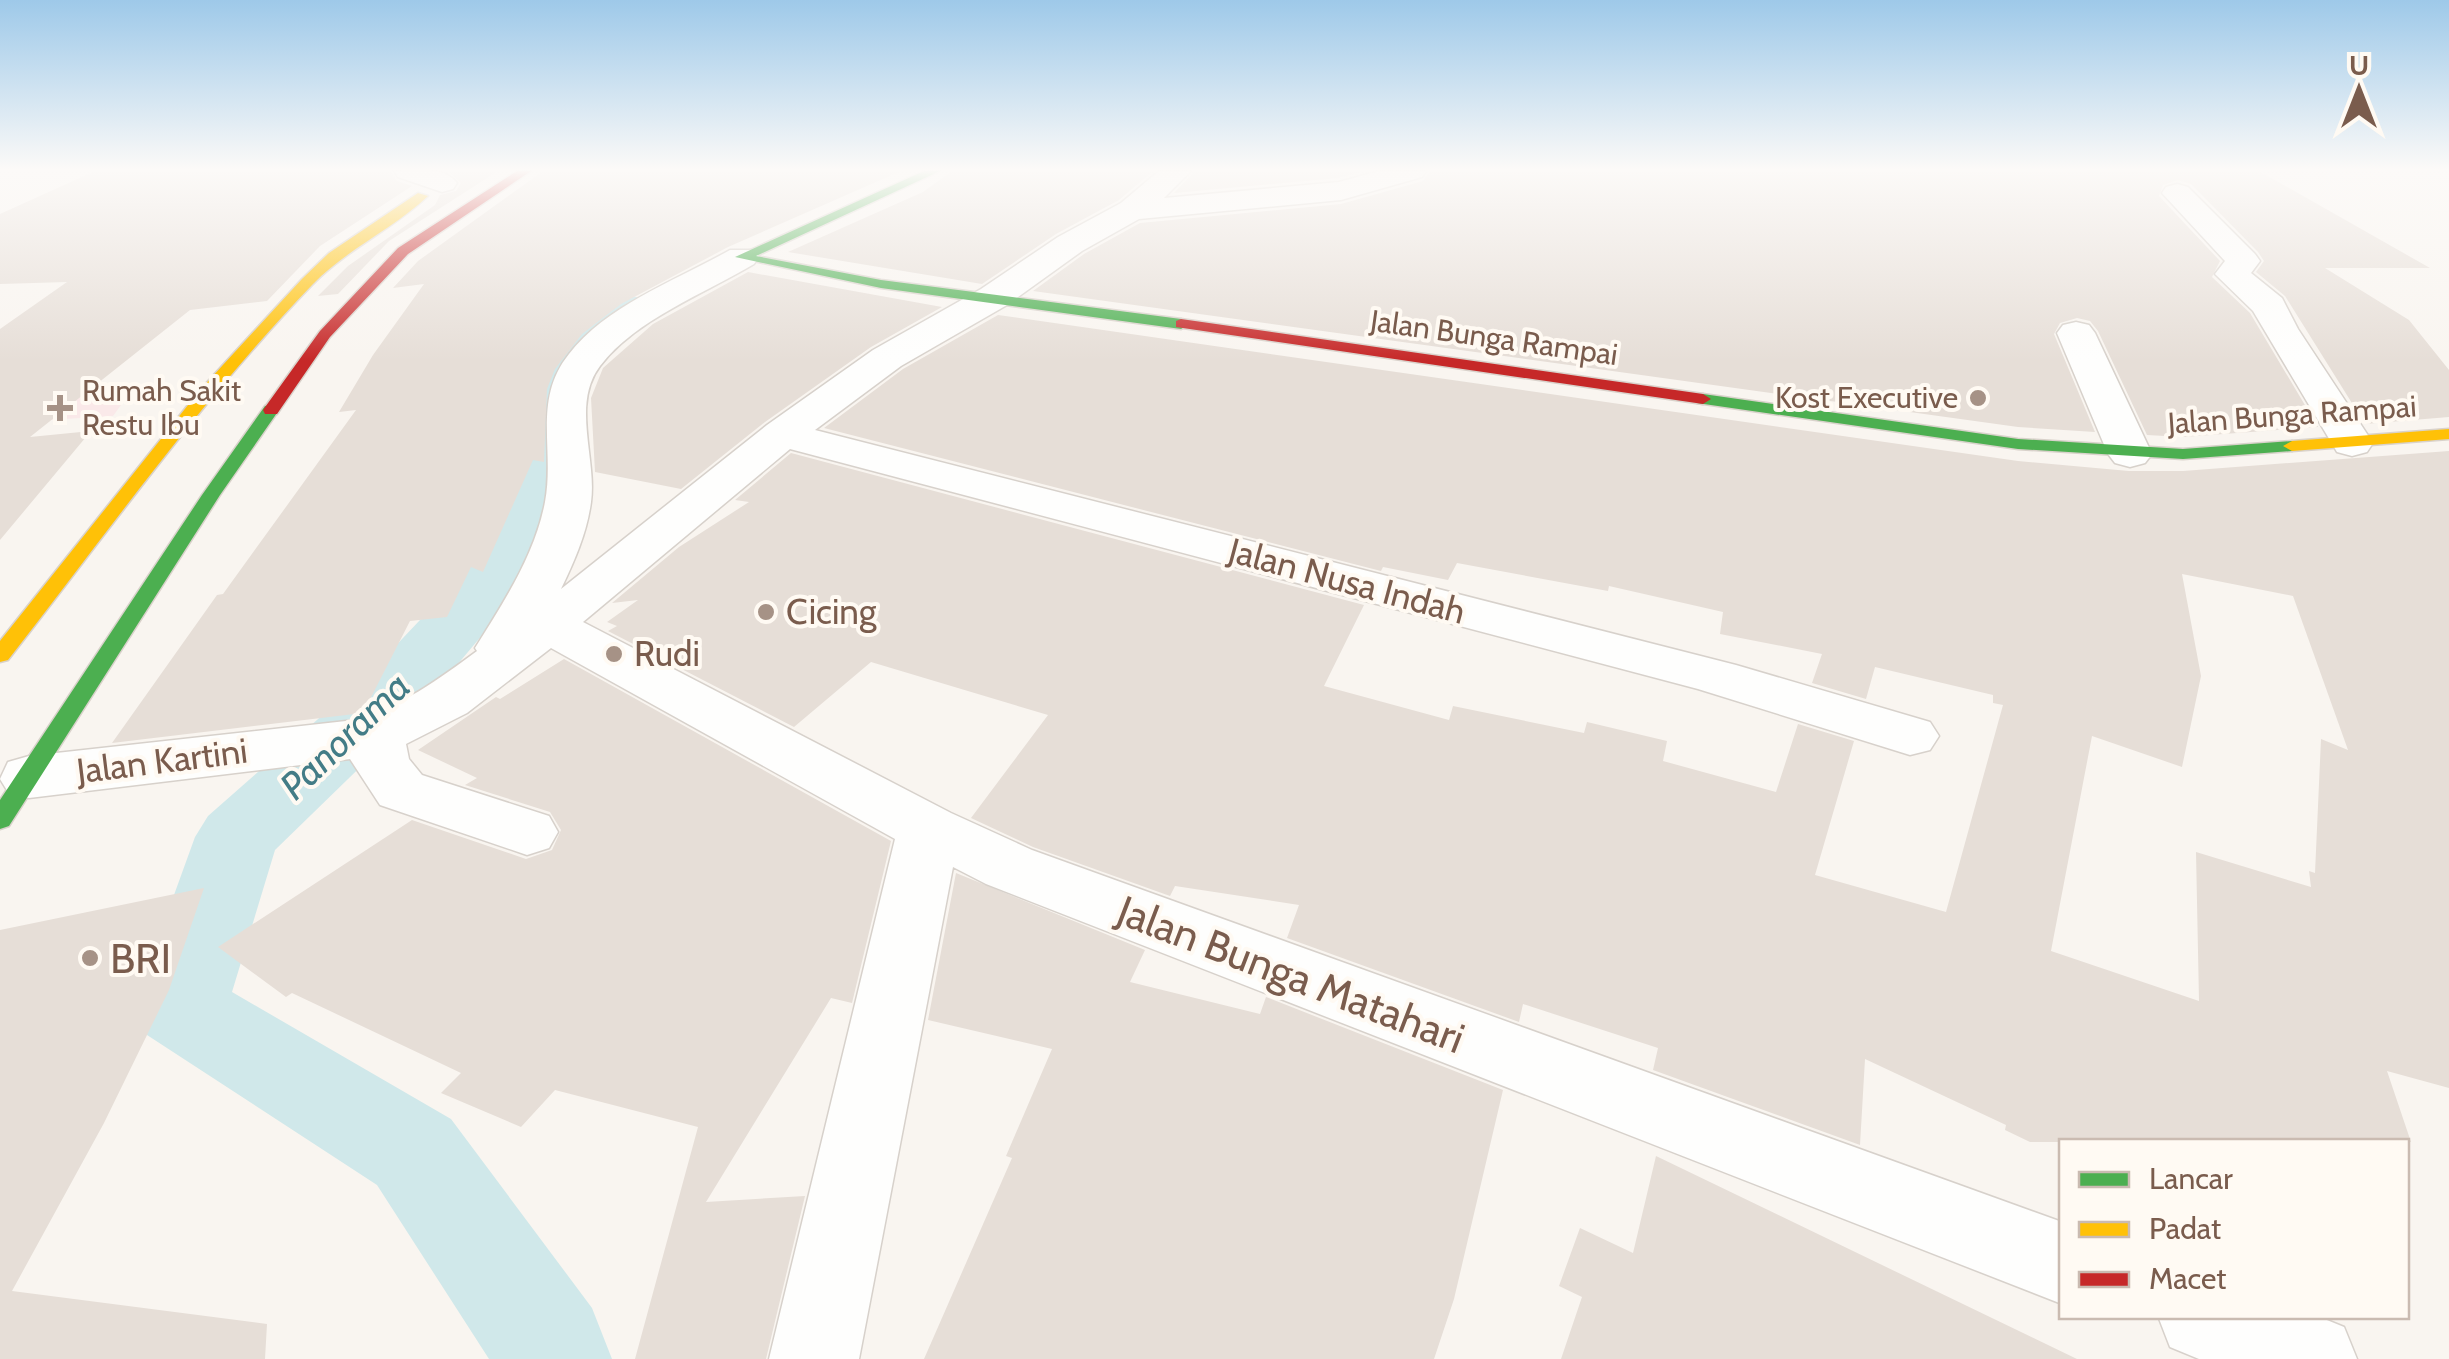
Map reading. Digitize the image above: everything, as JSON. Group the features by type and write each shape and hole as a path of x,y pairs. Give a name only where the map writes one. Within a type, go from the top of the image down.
{"main road":[{"path":"0,654 206,394 334,256 367,234"},
{"path":"14,799 212,496 324,334 403,251 428,234"},
{"path":"742,257 791,234"},
{"name":"Jalan Bunga Rampai","path":"742,257 881,284 994,296 1998,441 2130,454 2449,434"}],"street":[{"path":"527,832 401,790 380,764 366,737 447,700 548,624 782,434 887,358 994,296 1087,234"},
{"path":"2218,234 2244,262 2232,274 2268,306 2278,329 2352,443"},
{"path":"490,668 525,609 559,534 569,500 566,402 584,359 618,332 742,257"},
{"path":"2076,333 2130,454"},
{"name":"Jalan Nusa Indah","path":"782,434 1698,672 1910,736"},
{"name":"Jalan Bunga Matahari","path":"548,624 929,829 1009,867 2059,1262"},
{"name":"Jalan Kartini","path":"14,799 201,755 366,737"},
{"path":"814,1359 929,829"},
{"path":"2210,1319 2312,1359"}],"shaded area":[{"name":"Rumah Sakit Restu Ibu","path":"131,391 113,416 0,423 0,399"}],"building":[{"path":"0,234 338,234 320,246 267,301 190,310 30,437 91,431 0,540 0,329 67,282 0,284"},
{"path":"393,234 399,234 338,294 318,296 348,266"},
{"path":"455,234 757,234 621,304 582,334 555,369 547,389 544,462 533,460 483,572 471,567 447,617 410,621 363,713 112,743 356,410 339,412 373,355 424,284 393,288 418,261"},
{"path":"828,234 1055,234 982,284 788,252"},
{"path":"1119,234 2195,234 2220,261 2212,277 2250,313 2318,427 2183,437 2147,435 2098,331 2090,321 2077,318 2060,323 2054,334 2095,432 2018,427 1033,291 1084,254"},
{"path":"2241,234 2371,234 2430,268 2325,268 2409,320 2449,370 2449,417 2365,424 2285,296 2256,272 2264,261"},
{"path":"748,272 942,307 871,347 765,422 681,489 595,472 591,398 603,368 653,324"},
{"path":"998,315 2018,461 2129,471 2183,471 2449,451 2449,1088 2387,1071 2411,1142 2030,1142 2005,1130 2006,1125 1865,1059 1860,1145 1653,1070 1658,1048 1523,1004 1519,1022 1287,938 1299,905 1175,886 1170,896 1033,847 971,818 1048,715 871,662 794,727 608,631 617,626 607,622 638,600 612,603 679,547 749,502 735,500 791,453 1364,605 1324,686 1449,720 1453,706 1584,733 1587,722 1667,741 1663,761 1776,792 1798,724 1854,741 1815,875 1946,912 2003,705 1993,703 1993,695 1875,667 1866,699 1812,683 1822,654 1720,634 1723,612 1609,586 1608,591 1457,563 1448,580 1383,567 1381,571 824,428 903,369","holes":["2182,574 2293,596 2348,750 2321,739 2315,873 2309,871 2311,887 2196,852 2199,1001 2051,951 2092,736 2182,767 2201,676"]},
{"path":"564,659 891,841 852,1003 831,998 706,1202 805,1196 766,1359 635,1359 698,1127 555,1090 521,1127 441,1093 461,1073 292,993 286,997 218,947 412,820 526,859 552,850 561,830 550,812 465,785 477,778 418,750 496,697 500,699"},
{"path":"956,873 1145,950 1130,982 1260,1014 1266,997 1503,1090 1454,1299 1434,1359 924,1359 1012,1158 1006,1156 1052,1049 928,1020"},
{"path":"204,888 169,990 104,1123 12,1291 267,1324 265,1359 0,1359 0,930"},
{"path":"1656,1156 2077,1359 1561,1359 1582,1297 1559,1286 1580,1228 1633,1253"}],"waterway":[{"name":"Panorama","path":"553,1359 551,1349 414,1152 180,1008 237,837 394,692 520,552 539,471 540,402 565,360 632,310"}],"traffic: fast":[{"path":"792,234 742,257 881,284 1181,324"},
{"path":"1703,399 2018,444 2183,454 2292,446"},
{"path":"0,820 211,495 271,410"}],"traffic: slow":[{"path":"0,655 206,394 307,282 334,256 366,234"},
{"path":"2292,446 2449,434"}],"traffic: jam":[{"path":"271,410 325,334 403,251 428,234"},
{"path":"1181,324 1703,399"}],"place":[{"name":"Kost Executive","path":"1978,398"},
{"name":"Rumah Sakit Restu Ibu","path":"60,408"},
{"name":"Cicing","path":"766,612"},
{"name":"Rudi","path":"614,654"},
{"name":"BRI","path":"90,958"}]}
